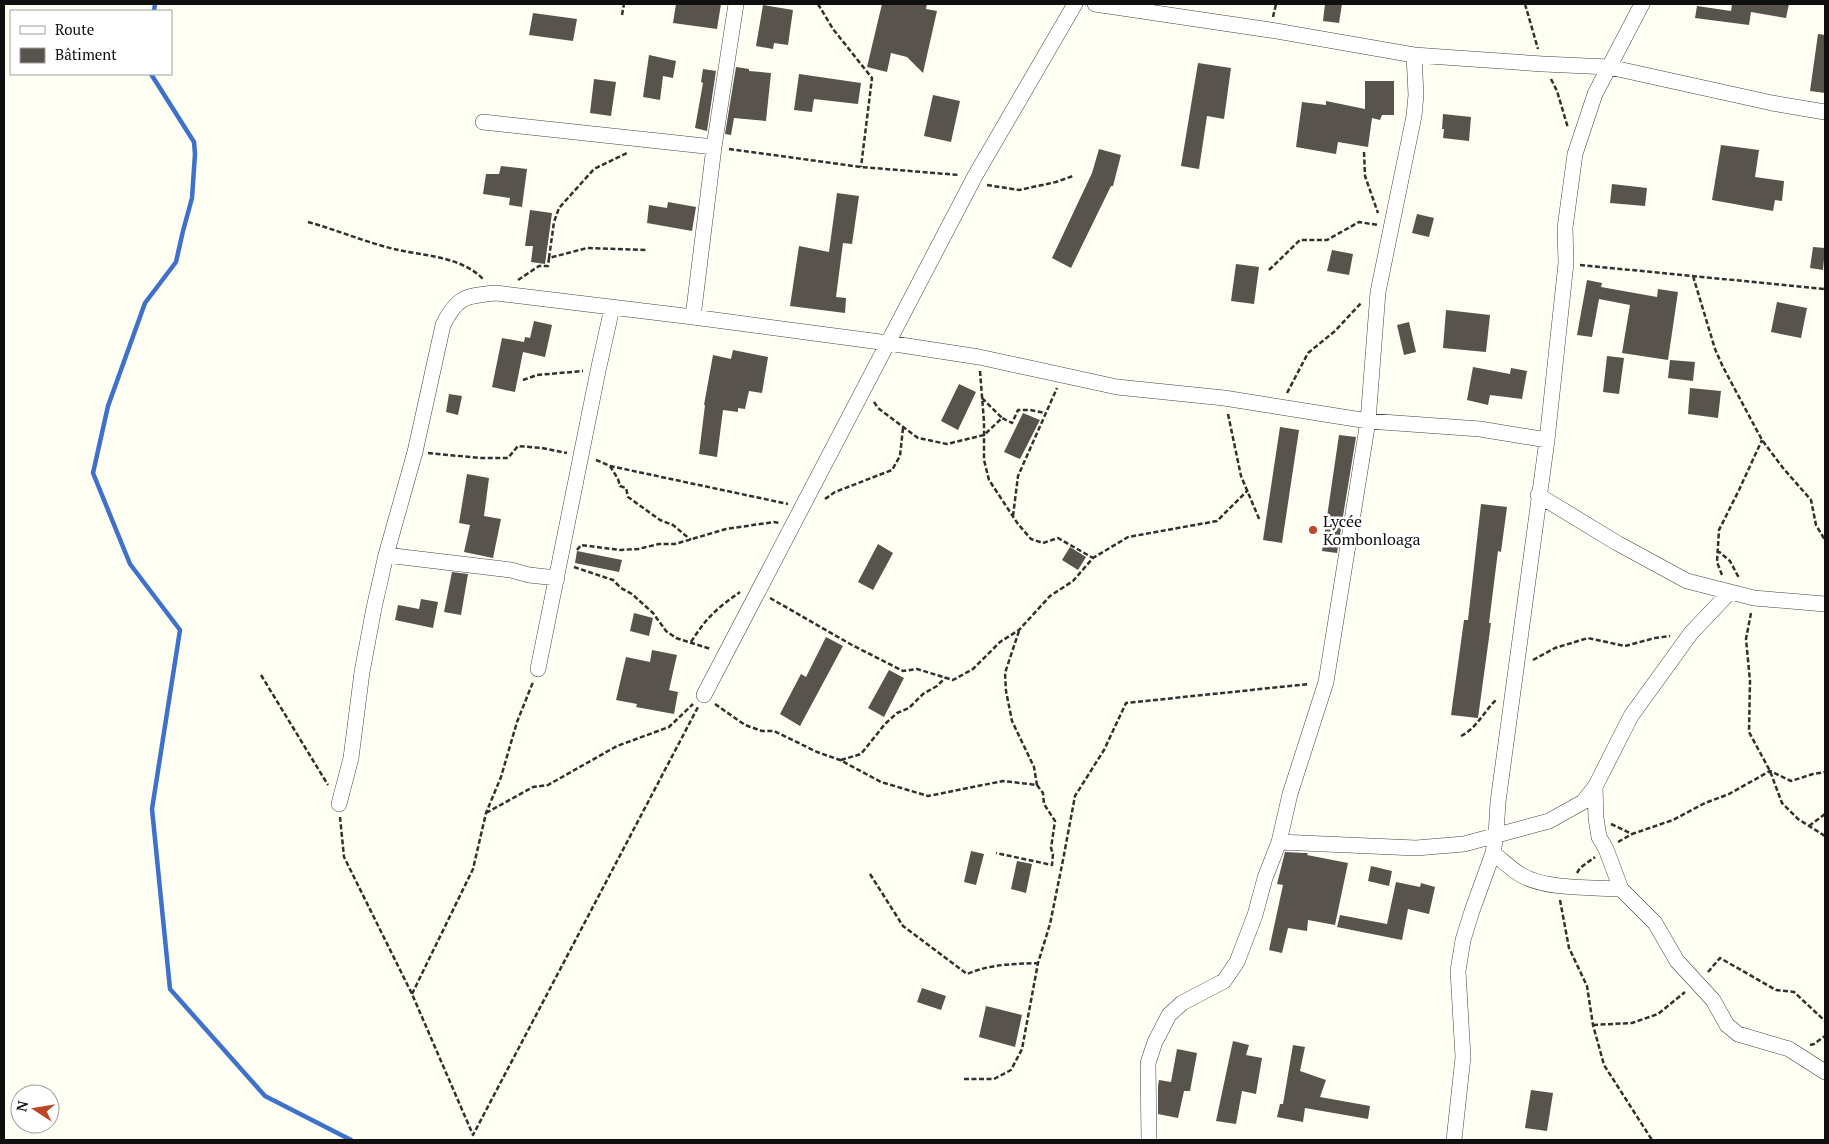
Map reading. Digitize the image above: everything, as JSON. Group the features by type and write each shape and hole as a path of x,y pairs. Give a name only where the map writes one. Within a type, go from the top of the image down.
{"street":[{"path":"693,317 714,147 736,4"},
{"path":"704,695 975,176 1075,4"},
{"path":"1095,4 1270,30 1414,56 1609,66 1825,112"},
{"path":"1454,1140 1463,1057 1458,971 1463,940 1493,853 1496,834 1498,802 1547,440 1566,263 1565,228 1575,154 1584,124 1609,66 1642,4"},
{"path":"1149,1140 1148,1063 1155,1042 1169,1015 1182,1003 1224,982 1237,962 1279,842 1290,794 1326,682 1368,421 1378,292 1414,116 1416,95 1414,56"},
{"path":"483,122 714,147"},
{"path":"339,804 351,758 362,672 374,608 386,555 415,452 443,325 450,310 458,301 475,295 496,293 888,343 979,357 1117,387 1224,398 1368,421 1480,429 1547,440"},
{"path":"538,669 612,308"},
{"path":"1538,496 1687,581 1754,598 1825,604"},
{"path":"386,555 511,570 529,575 557,578"},
{"path":"1279,842 1416,848 1464,844 1549,821 1583,802 1595,787 1631,716 1691,633 1729,593"},
{"path":"1595,787 1596,818 1600,838 1622,889 1655,923 1677,961 1713,1000 1731,1030 1746,1037 1789,1050 1825,1072"},
{"path":"1493,853 1524,876 1558,886 1622,889"}],"path":[{"path":"622,15 624,4"},
{"path":"818,4 833,29 872,78 861,167"},
{"path":"516,281 539,266 548,266 554,222 559,208 594,169 627,155 636,138"},
{"path":"714,147 861,167 975,176 988,185 1019,190 1056,182 1073,176"},
{"path":"1269,270 1300,240 1327,240 1359,222 1380,225 1377,210 1365,176 1364,152"},
{"path":"308,222 393,248 454,262 479,274 496,293"},
{"path":"549,258 587,248 646,250"},
{"path":"1566,263 1825,288"},
{"path":"1693,276 1715,349 1762,440 1782,468 1811,500 1816,525 1825,540"},
{"path":"1273,405 1284,398 1308,354 1335,331 1364,300 1378,292"},
{"path":"979,357 984,422 984,460 989,480 1012,516 1031,539 1043,543 1058,538 1093,558"},
{"path":"523,380 537,375 566,371 598,371"},
{"path":"1012,516 1018,476 1044,413 1055,396 1061,374"},
{"path":"864,388 878,408 918,438 947,444 984,435 1002,418"},
{"path":"982,398 1002,418 1012,422 1018,410 1044,413"},
{"path":"1224,398 1241,476 1260,521"},
{"path":"576,551 581,546 620,550 638,549 659,544 675,544 726,530 774,522 782,524 800,511 808,509 835,492 892,470 900,456 903,428"},
{"path":"1729,593 1717,562 1719,530 1740,490 1762,440"},
{"path":"415,452 480,458 508,458 518,446 542,448 582,455 610,466 800,511"},
{"path":"610,466 620,486 626,488 628,497 660,520 673,525 692,540"},
{"path":"691,642 715,610 747,588 752,587 852,645 903,671 917,669 953,680 973,669 1000,642 1019,630 1050,596 1073,581 1093,558 1128,537 1217,521 1248,490"},
{"path":"1717,550 1730,562 1739,578 1742,593 1754,598 1746,639 1750,682 1749,732 1770,771 1782,803 1798,819 1825,836"},
{"path":"572,566 613,580 653,613 666,631 676,638 726,654"},
{"path":"996,853 1052,865 1053,854 1051,848 1055,821 1044,804 1043,793 1037,785 1030,758 1012,721 1006,691 1005,673 1019,630"},
{"path":"1461,736 1471,731 1488,708 1514,683 1533,659 1555,648 1588,638 1625,646 1655,638 1691,633"},
{"path":"412,994 473,869 486,812 501,777 517,722 538,669"},
{"path":"261,676 339,804 344,857 412,994 474,1135 704,695"},
{"path":"840,760 862,754 885,724 897,713 908,708 923,694 937,686 944,678"},
{"path":"964,1079 994,1079 1011,1070 1022,1049 1038,963 1050,924 1075,796 1104,750 1126,703 1326,682"},
{"path":"704,695 745,725 774,731 817,752 840,760 881,782 928,796 1003,781 1037,785"},
{"path":"486,812 534,787 548,785 617,746 669,727 686,709 704,695"},
{"path":"1770,771 1791,781 1825,772"},
{"path":"1596,818 1632,834 1673,820 1705,803 1729,794 1770,771"},
{"path":"1809,826 1825,814"},
{"path":"870,874 903,926 967,974 998,964 1038,963"},
{"path":"1558,886 1568,948 1587,986 1593,1025 1604,1065 1652,1140"}],"building":[{"path":"676,4 721,4 717,29 673,23"},
{"path":"882,4 927,4 926,9 937,11 923,73 907,57 891,53 887,72 867,67"},
{"path":"1325,4 1342,4 1339,23 1323,21"},
{"path":"1732,4 1789,4 1786,18 1751,12 1749,25 1695,18 1697,6 1731,11"},
{"path":"763,5 793,10 788,45 774,43 773,49 756,46"},
{"path":"533,13 577,19 573,41 529,35"},
{"path":"1818,34 1825,35 1825,93 1810,91"},
{"path":"649,55 676,61 673,78 663,76 660,100 643,97"},
{"path":"1198,63 1231,68 1224,119 1207,116 1199,169 1181,166"},
{"path":"736,67 749,69 749,71 771,73 766,121 734,118 731,135 725,134"},
{"path":"703,69 716,71 707,131 695,128 703,83 701,82"},
{"path":"799,74 861,83 858,104 814,99 812,112 794,110"},
{"path":"594,79 616,82 611,116 590,113"},
{"path":"1365,81 1394,81 1394,115 1382,115 1380,120 1372,118 1368,147 1338,142 1336,154 1296,147 1302,102 1326,105 1326,101 1365,109"},
{"path":"933,95 960,101 951,142 924,136"},
{"path":"1443,114 1471,117 1469,141 1443,138"},
{"path":"1721,145 1759,150 1755,177 1784,181 1782,201 1775,200 1773,211 1712,200"},
{"path":"1099,149 1121,155 1113,186 1111,186 1071,268 1052,258 1092,173"},
{"path":"501,166 527,169 522,207 509,205 510,198 483,194 486,174 499,174"},
{"path":"1612,184 1647,188 1645,206 1610,203"},
{"path":"837,193 859,196 852,244 843,243 836,297 846,298 845,313 790,306 799,246 829,252"},
{"path":"668,202 696,207 692,231 647,223 649,205 667,208"},
{"path":"530,210 552,213 545,264 531,262 533,246 525,246"},
{"path":"1417,214 1434,218 1429,237 1412,233"},
{"path":"1813,247 1825,248 1823,270 1810,268"},
{"path":"1332,250 1353,254 1349,275 1327,271"},
{"path":"1236,264 1259,267 1254,304 1231,301"},
{"path":"1587,280 1602,283 1601,287 1657,297 1658,289 1678,292 1668,360 1622,353 1630,305 1599,299 1592,337 1577,335"},
{"path":"1777,302 1807,308 1801,338 1771,332"},
{"path":"1446,310 1490,315 1486,352 1443,348"},
{"path":"534,321 552,325 545,357 523,352 515,392 492,387 502,338 524,342 525,337 530,338"},
{"path":"1409,322 1416,352 1404,355 1397,325"},
{"path":"733,350 768,357 762,393 749,391 745,409 738,408 738,412 723,410 717,457 699,454 704,405 713,355 731,359"},
{"path":"1607,356 1624,358 1619,394 1603,392"},
{"path":"1670,360 1695,362 1693,381 1668,378"},
{"path":"1473,367 1510,374 1511,368 1527,371 1522,399 1490,395 1488,405 1467,400"},
{"path":"959,384 976,392 958,430 941,421"},
{"path":"1690,388 1721,391 1718,418 1688,414"},
{"path":"449,394 462,396 458,415 446,412"},
{"path":"1023,413 1040,420 1020,459 1004,452"},
{"path":"1280,427 1299,430 1282,543 1263,540"},
{"path":"1339,435 1356,437 1337,553 1322,551"},
{"path":"467,474 489,478 484,516 501,519 493,558 464,552 470,525 459,523"},
{"path":"1481,504 1507,507 1501,552 1498,551 1489,623 1491,623 1478,718 1451,715 1464,620 1468,620"},
{"path":"878,544 893,553 873,590 858,582"},
{"path":"1070,547 1086,557 1078,570 1062,560"},
{"path":"577,551 622,560 619,572 575,563"},
{"path":"452,572 468,574 461,615 444,612"},
{"path":"421,599 438,602 433,628 395,620 398,605 419,609"},
{"path":"634,613 653,618 649,636 630,631"},
{"path":"826,637 843,646 800,726 780,714 801,674 806,677"},
{"path":"652,650 677,655 669,690 678,692 674,714 636,707 637,704 616,700 626,657 650,662"},
{"path":"889,670 904,678 884,717 868,708"},
{"path":"971,851 984,854 976,885 964,882"},
{"path":"1285,852 1308,853 1307,855 1348,863 1335,925 1308,920 1307,931 1288,928 1282,953 1269,950 1283,885 1277,884"},
{"path":"1017,861 1032,864 1026,893 1011,889"},
{"path":"1371,866 1392,871 1389,886 1368,881"},
{"path":"1396,882 1420,887 1421,883 1435,887 1429,914 1408,909 1402,940 1337,927 1340,915 1387,924"},
{"path":"922,988 946,996 941,1010 917,1002"},
{"path":"986,1006 1022,1015 1015,1047 979,1037"},
{"path":"1233,1041 1249,1045 1246,1055 1262,1058 1256,1094 1242,1091 1236,1124 1216,1121"},
{"path":"1293,1045 1305,1047 1300,1071 1326,1080 1320,1097 1370,1106 1368,1119 1305,1108 1303,1122 1277,1117 1280,1104 1283,1104"},
{"path":"1177,1049 1197,1053 1190,1091 1184,1091 1178,1118 1158,1114 1159,1080 1171,1082"},
{"path":"1531,1090 1553,1093 1547,1131 1525,1128"}],"waterway":[{"path":"154,10 155,4"},
{"path":"152,75 194,142 192,198 176,262 145,303 108,406 93,473 130,564 180,630 152,809 170,989 265,1096 351,1140"}],"place":[{"name":"Lycée Kombonloaga","path":"1313,530"}]}
